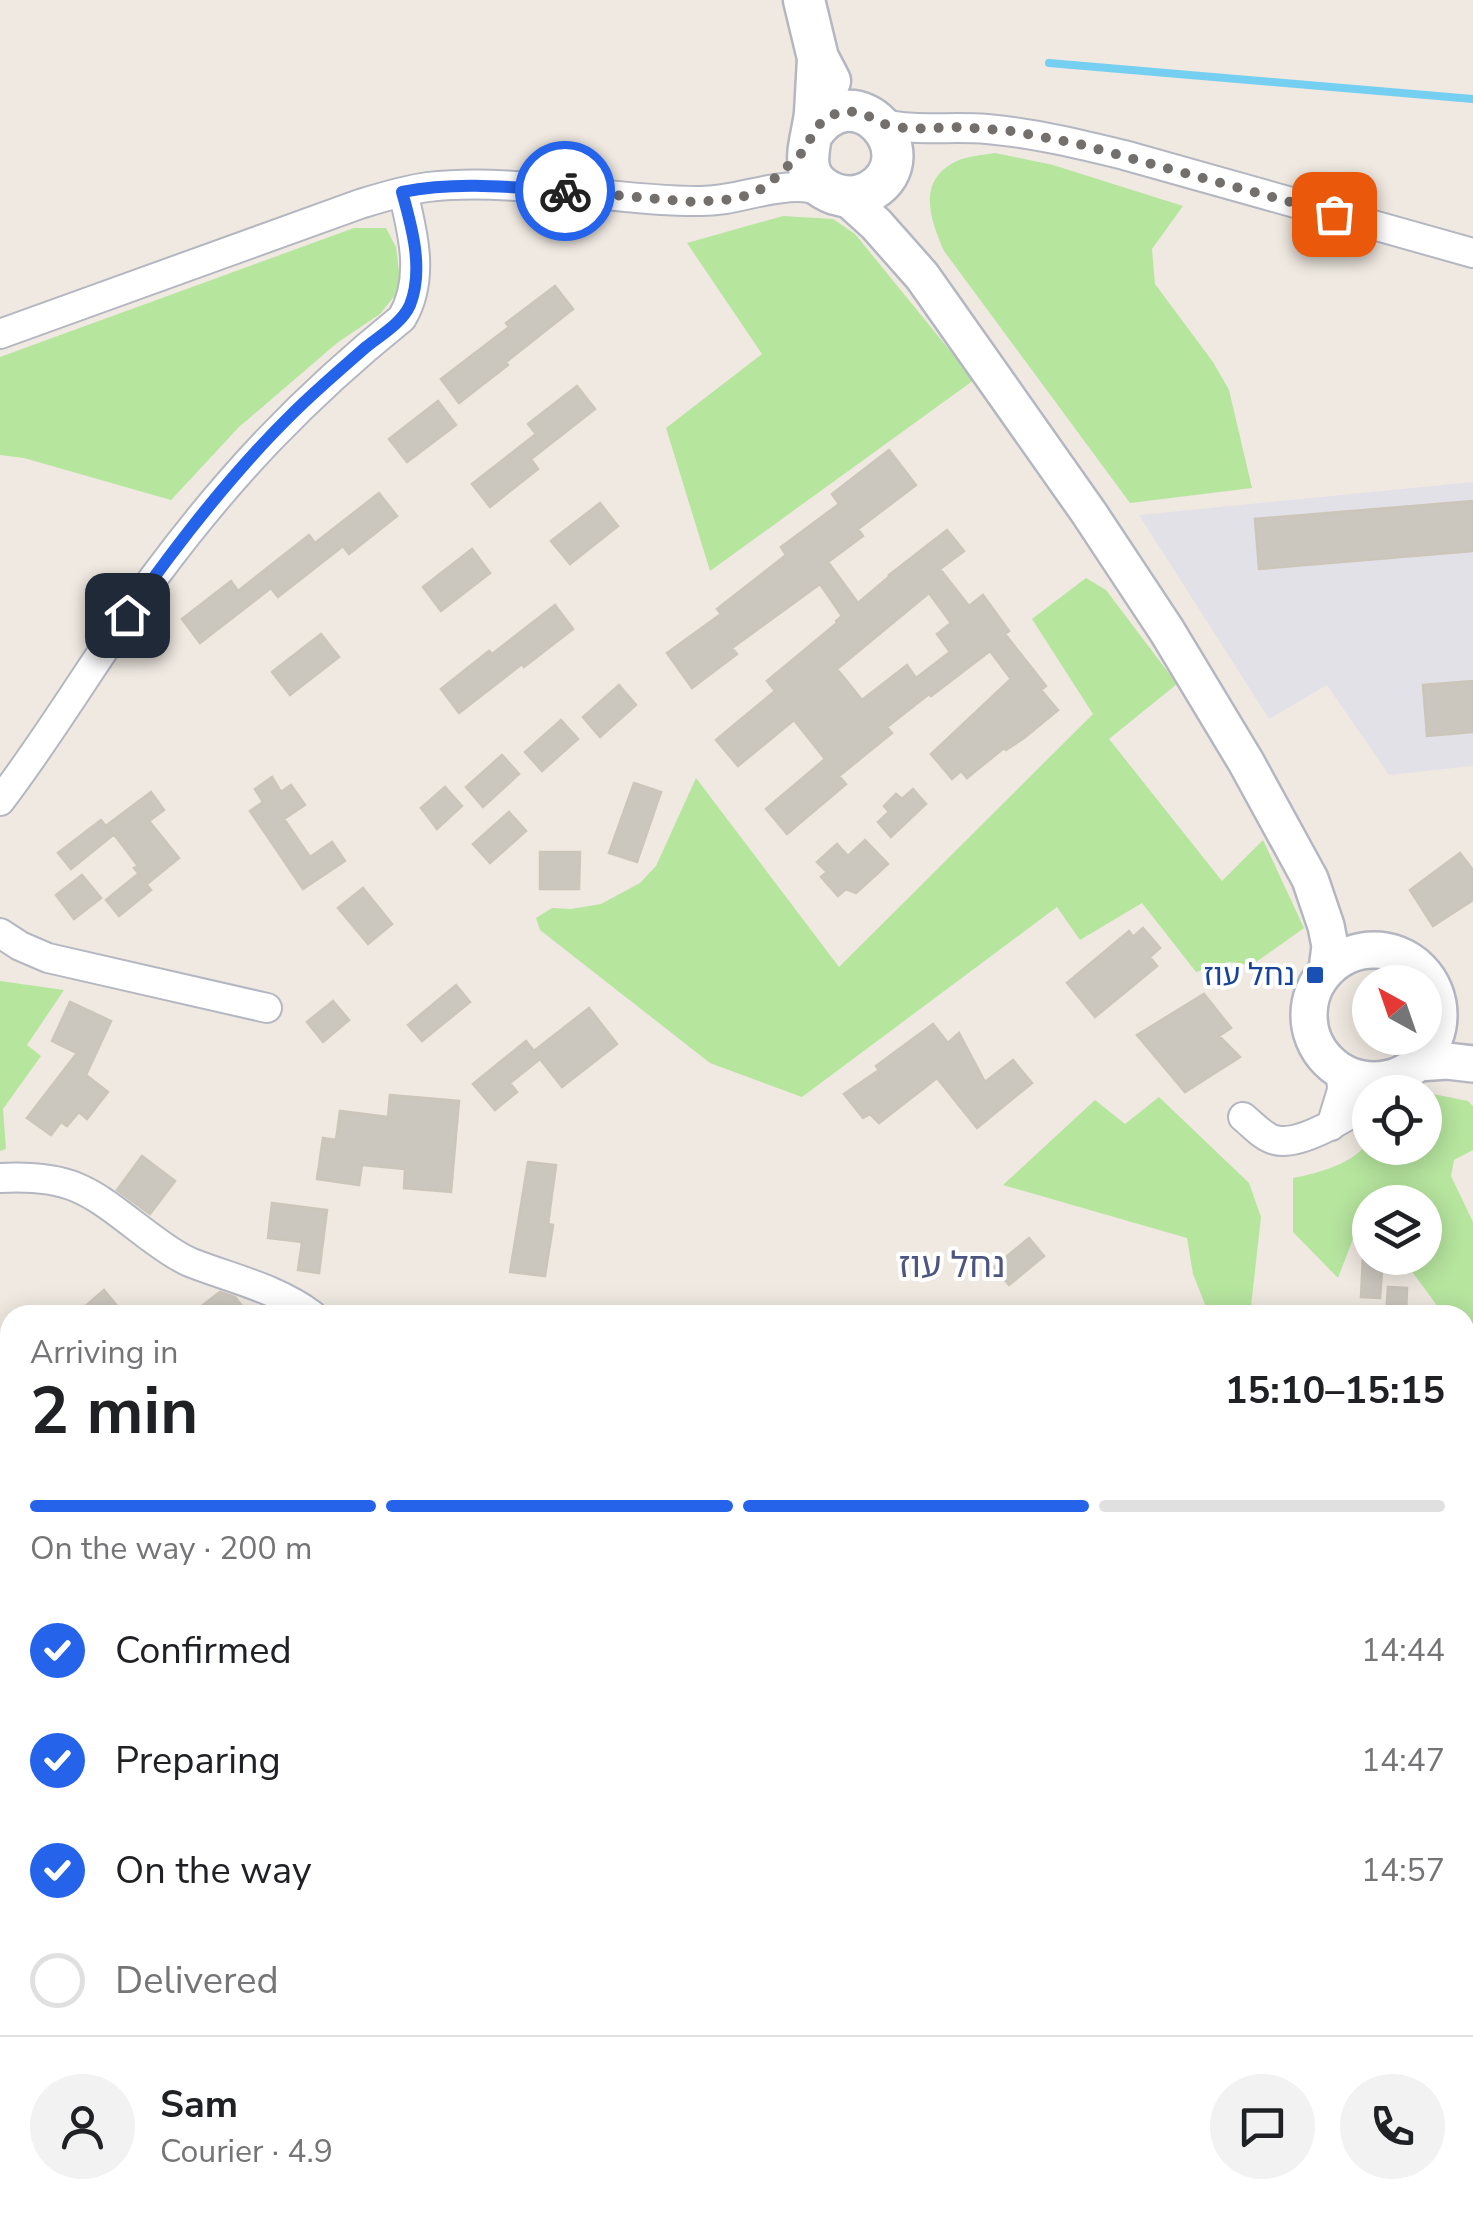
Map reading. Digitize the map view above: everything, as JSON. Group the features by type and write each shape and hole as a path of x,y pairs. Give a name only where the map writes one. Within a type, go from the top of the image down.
{"main road":[{"path":"804,0 818,58 840,95 890,141 888,169 879,184 864,194 836,194 820,185 809,168 818,58"},
{"path":"809,141 830,115 839,112 868,117"}],"street":[{"path":"868,117 910,129 1011,131 1124,155 1473,254"},
{"path":"922,276 896,216 888,169 907,149 960,127"},
{"path":"757,192 809,141"},
{"path":"0,334 360,204 424,188 482,185 694,202 735,199 801,186 836,194 876,224 922,276 1050,455 1157,617 1246,762 1310,879 1330,946 1328,970"},
{"path":"0,801 145,590 224,488 293,413 402,318 410,305 416,278 415,248 402,192"},
{"path":"0,819 18,778"},
{"path":"1310,879 1345,921 1380,950"},
{"path":"0,933 48,958"},
{"path":"1352,1076 1324,1058 1316,1046 1308,1018 1315,987 1328,970 1364,950 1396,953 1415,965"},
{"path":"0,955 48,958 267,1008"},
{"path":"1442,1017 1473,1055"},
{"path":"1402,1075 1421,1055"},
{"path":"1406,1075 1447,1061 1473,1064"},
{"path":"1331,1126 1342,1090 1340,1071"},
{"path":"1243,1118 1270,1139 1283,1142 1331,1126 1352,1113"},
{"path":"0,1178 40,1177 85,1190 188,1262 298,1305"}],"shaded area":[{"path":"1473,482 1473,766 1389,775 1327,685 1269,719 1139,515"}],"green space":[{"path":"995,153 1053,165 1183,206 1152,249 1155,284 1229,390 1252,488 1130,503 939,239 930,201 936,179 957,161"},
{"path":"783,216 833,219 855,234 974,380 710,571 666,428 762,354 687,243"},
{"path":"354,228 386,228 396,247 401,288 380,314 337,343 239,427 171,500 24,458 0,455 0,357"},
{"path":"1086,578 1106,590 1177,684 1109,739 1222,881 1263,840 1304,928 1252,965 1230,962 1196,972 1142,903 1080,940 1057,907 802,1097 710,1063 540,930 536,918 552,908 601,904 640,883 656,866 696,778 839,967 1093,714 1032,619"},
{"path":"0,981 64,990 27,1045 41,1056 3,1109 6,1149 0,1151"},
{"path":"1442,1096 1468,1101 1473,1106 1473,1150 1454,1160 1451,1176 1473,1222 1473,1305 1437,1305 1415,1275 1442,1275 1442,1185 1352,1185 1352,1242 1338,1278 1293,1232 1293,1178 1352,1157 1352,1165 1442,1165"},
{"path":"1159,1097 1249,1183 1261,1217 1251,1305 1205,1305 1193,1274 1187,1238 1003,1185 1095,1100 1125,1124"}],"building":[{"path":"555,286 573,309 459,403 441,379"},
{"path":"577,386 595,409 531,459 538,469 490,507 472,484 536,434 528,424"},
{"path":"438,401 456,425 407,462 389,439"},
{"path":"889,450 916,485 858,529 863,536 828,562 858,603 947,530 964,551 940,569 969,606 983,595 1009,631 1005,634 1046,686 1041,690 1058,710 967,778 961,771 952,779 931,754 1011,679 990,651 887,727 892,733 839,776 846,784 787,834 766,809 825,759 794,720 738,766 716,740 775,691 767,681 842,616 820,584 732,648 737,654 692,688 667,653 721,614 717,609 786,555 781,547 839,504 832,494","holes":["929,593 951,623 937,634 950,652 916,678 907,665 862,700 837,669"]},
{"path":"379,493 397,516 349,554 343,546 278,597 271,588 200,643 182,619 231,581 238,591 309,535 315,543"},
{"path":"1473,501 1473,551 1259,569 1255,519"},
{"path":"600,503 618,526 570,564 551,541"},
{"path":"472,549 490,573 441,611 423,587"},
{"path":"555,605 573,629 459,713 441,689"},
{"path":"321,634 339,657 290,695 272,672"},
{"path":"1473,681 1473,732 1427,736 1423,685"},
{"path":"619,685 636,705 600,737 583,717"},
{"path":"561,720 578,739 542,771 525,752"},
{"path":"502,755 519,774 483,807 466,787"},
{"path":"272,777 281,792 291,785 305,805 284,819 310,857 332,842 345,861 303,889 250,811 263,802 255,789"},
{"path":"634,783 661,792 637,862 609,853"},
{"path":"445,787 462,806 437,829 421,808"},
{"path":"913,789 926,804 891,837 878,822 889,812 884,806 896,794 902,799"},
{"path":"151,792 164,810 149,821 179,858 147,884 107,825"},
{"path":"509,812 526,831 490,863 473,844"},
{"path":"101,820 113,835 71,869 58,853"},
{"path":"865,840 888,864 856,893 846,889 838,896 821,877 827,872 817,862 837,844 848,856"},
{"path":"540,852 580,852 579,889 540,889"},
{"path":"1460,853 1473,870 1473,900 1433,926 1410,890"},
{"path":"138,874 151,890 119,916 106,900"},
{"path":"82,875 101,898 74,919 56,895"},
{"path":"363,888 392,924 368,944 338,908"},
{"path":"1143,928 1160,948 1150,957 1157,966 1095,1017 1067,983 1129,931 1133,937"},
{"path":"456,985 470,1002 422,1041 408,1025"},
{"path":"1204,994 1231,1028 1219,1036 1240,1057 1185,1092 1137,1035"},
{"path":"333,1001 349,1020 323,1042 307,1022"},
{"path":"70,1002 111,1021 86,1075 108,1092 87,1119 79,1112 67,1126 61,1122 51,1135 27,1118 77,1053 52,1041"},
{"path":"589,1008 617,1044 562,1087 540,1059 510,1083 517,1092 495,1110 473,1084 526,1041 534,1051"},
{"path":"933,1024 948,1043 959,1033 985,1082 1013,1060 1032,1083 977,1128 937,1078 879,1123 870,1114 863,1118 844,1094"},
{"path":"390,1095 459,1101 451,1192 404,1188 405,1169 362,1165 359,1185 317,1179 323,1138 336,1140 340,1111 388,1117"},
{"path":"142,1156 175,1181 150,1214 117,1190"},
{"path":"528,1162 556,1165 545,1276 510,1272"},
{"path":"272,1203 327,1210 319,1273 298,1270 302,1242 268,1238"},
{"path":"1029,1238 1044,1256 1009,1285 994,1267"},
{"path":"1362,1275 1382,1275 1380,1298 1361,1297"},
{"path":"1388,1287 1407,1288 1406,1305 1387,1305"},
{"path":"104,1290 116,1305 87,1305"},
{"path":"220,1292 235,1297 241,1305 203,1305"}],"waterway":[{"path":"1049,63 1473,99"}],"way so far":[{"path":"565,191 694,202 735,199 757,192 774,179 807,148 823,120 848,111 910,129 1011,131 1079,144 1334,214"}],"place":[{"name":"נחל עוז","path":"1315,975"}],"district":[{"name":"נחל עוז","path":"952,1265"}],"route":[{"path":"127,615 258,450 334,375 402,318 410,305 416,278 415,248 402,192 454,185 565,191"}]}
